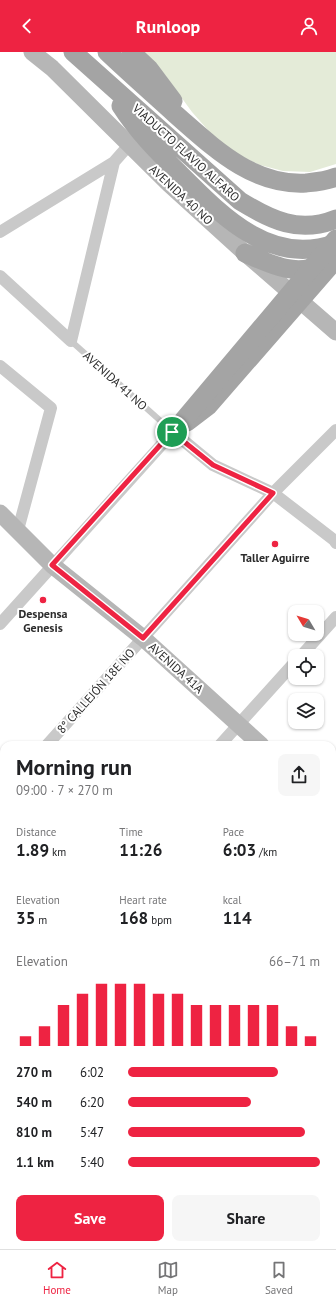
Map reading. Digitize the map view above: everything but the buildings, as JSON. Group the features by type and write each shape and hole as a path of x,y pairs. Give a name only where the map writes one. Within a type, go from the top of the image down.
{"main road":[{"name":"VIADUCTO FLAVIO ALFARO","path":"73,52 218,183 240,201 263,215 282,222 304,225 328,222 336,219"},
{"path":"106,52 217,151 250,172 283,182 300,183 314,182 336,177"},
{"path":"131,52 149,69 198,134"},
{"path":"105,80 128,117 144,135 206,200 246,232 280,247 312,249 336,242"},
{"path":"174,430 336,239"},
{"path":"245,253 272,265 301,270 315,267 336,255"},
{"path":"174,430 208,406 336,259"}],"street":[{"name":"AVENIDA 40 NO","path":"32,52 52,68 129,146 245,253 336,332"},
{"path":"0,232 114,162 129,146"},
{"path":"72,341 114,162"},
{"name":"AVENIDA 41 NO","path":"0,276 72,341"},
{"path":"0,366 51,408 18,530"},
{"path":"0,624 174,430"},
{"name":"AVENIDA 41 NO","path":"174,430 213,465 273,493 336,543"},
{"name":"8° CALLEJÓN 18E NO","path":"51,741 273,493 336,430"},
{"name":"AVENIDA 41A","path":"0,513 52,565 143,638 256,741"},
{"path":"307,649 336,617"},
{"path":"224,741 288,670"}],"lane":[{"name":"AVENIDA 41 NO","path":"72,341 174,430"}],"green space":[{"path":"144,52 336,52 336,164 310,172 283,171 260,165 238,155 214,137 192,112 165,75"}],"place":[{"name":"Taller Aguirre","path":"275,544"},
{"name":"Despensa Genesis","path":"43,600"}],"route":[{"path":"172,432 213,465 273,493 143,638 52,565 172,432"}]}
